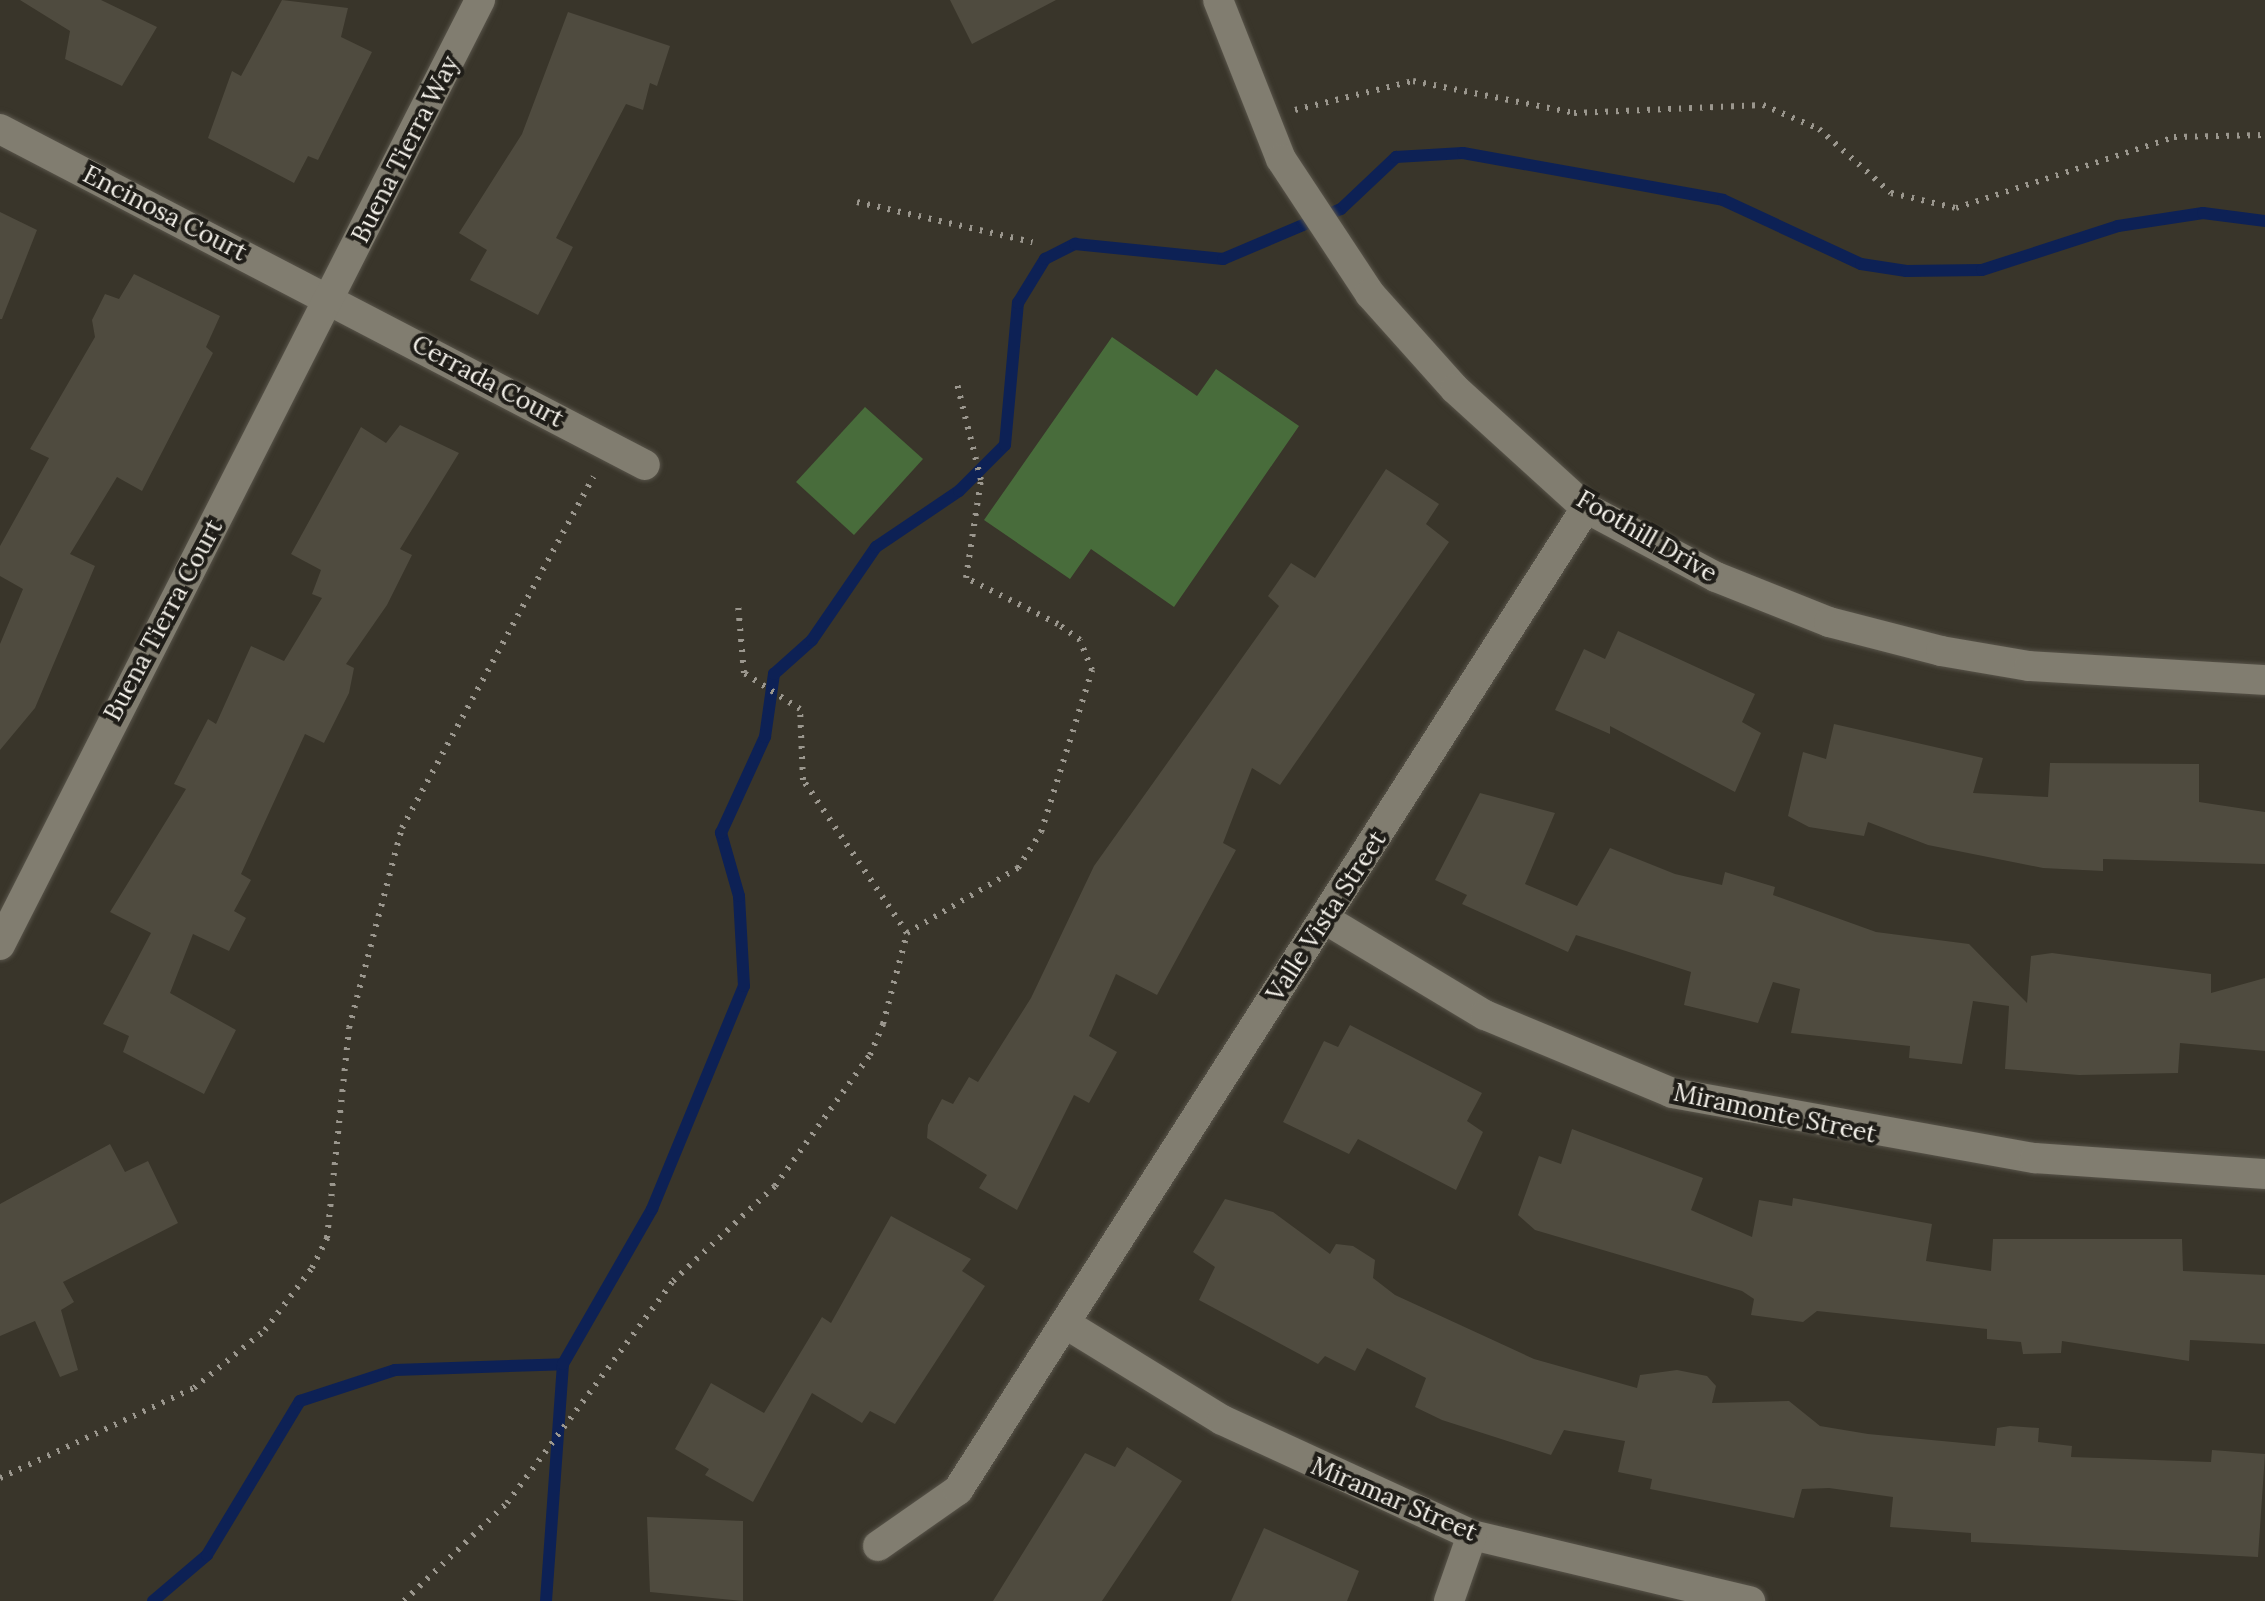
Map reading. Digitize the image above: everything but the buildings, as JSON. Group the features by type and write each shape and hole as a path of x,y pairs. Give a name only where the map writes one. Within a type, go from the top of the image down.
{"street":[{"name":"Buena Tierra Way","path":"331,298 480,0"},
{"name":"Foothill Drive","path":"1218,0 1263,122 1370,294 1455,389 1586,508 1716,577 1904,642 2029,666 2265,680"},
{"name":"Encinosa Court","path":"0,129 331,298"},
{"name":"Cerrada Court","path":"331,298 646,465"},
{"name":"Buena Tierra Court","path":"0,945 331,298"},
{"name":"Valle Vista Street","path":"878,1546 958,1490 1586,508"},
{"name":"Miramonte Street","path":"1324,918 1486,1015 1672,1093 2035,1158 2265,1174"},
{"name":"Miramar Street","path":"1066,1324 1222,1420 1472,1535 1750,1601"},
{"path":"1449,1601 1472,1535"}],"path":[{"path":"1263,122 1413,81 1574,113 1763,105 1819,129 1891,193 1956,208 2174,136 2265,135"},
{"path":"857,202 1032,242"},
{"path":"404,1601 507,1503 673,1281 775,1186 870,1056 907,933 1018,868 1041,832 1092,670 1080,640 966,578 981,480 956,380"},
{"path":"0,1478 194,1388 265,1330 312,1268 327,1238 348,1028 402,828 610,445"},
{"path":"738,604 747,675 779,690 800,709 803,780 820,815 907,933"}],"green space":[{"path":"1112,337 1197,396 1216,369 1299,426 1174,607 1091,549 1070,579 984,520"},
{"path":"865,407 923,459 854,535 796,482"}],"waterway":[{"path":"546,1601 563,1364 652,1209 744,986 739,896 721,833 765,737 774,674 812,640 876,547 959,491 1005,445 1018,303 1045,259 1075,244 1223,259 1341,209 1396,157 1463,153 1723,200 1861,264 1906,271 1982,270 2118,226 2203,213 2265,221"},
{"path":"153,1601 207,1555 300,1401 395,1370 563,1364"}]}
